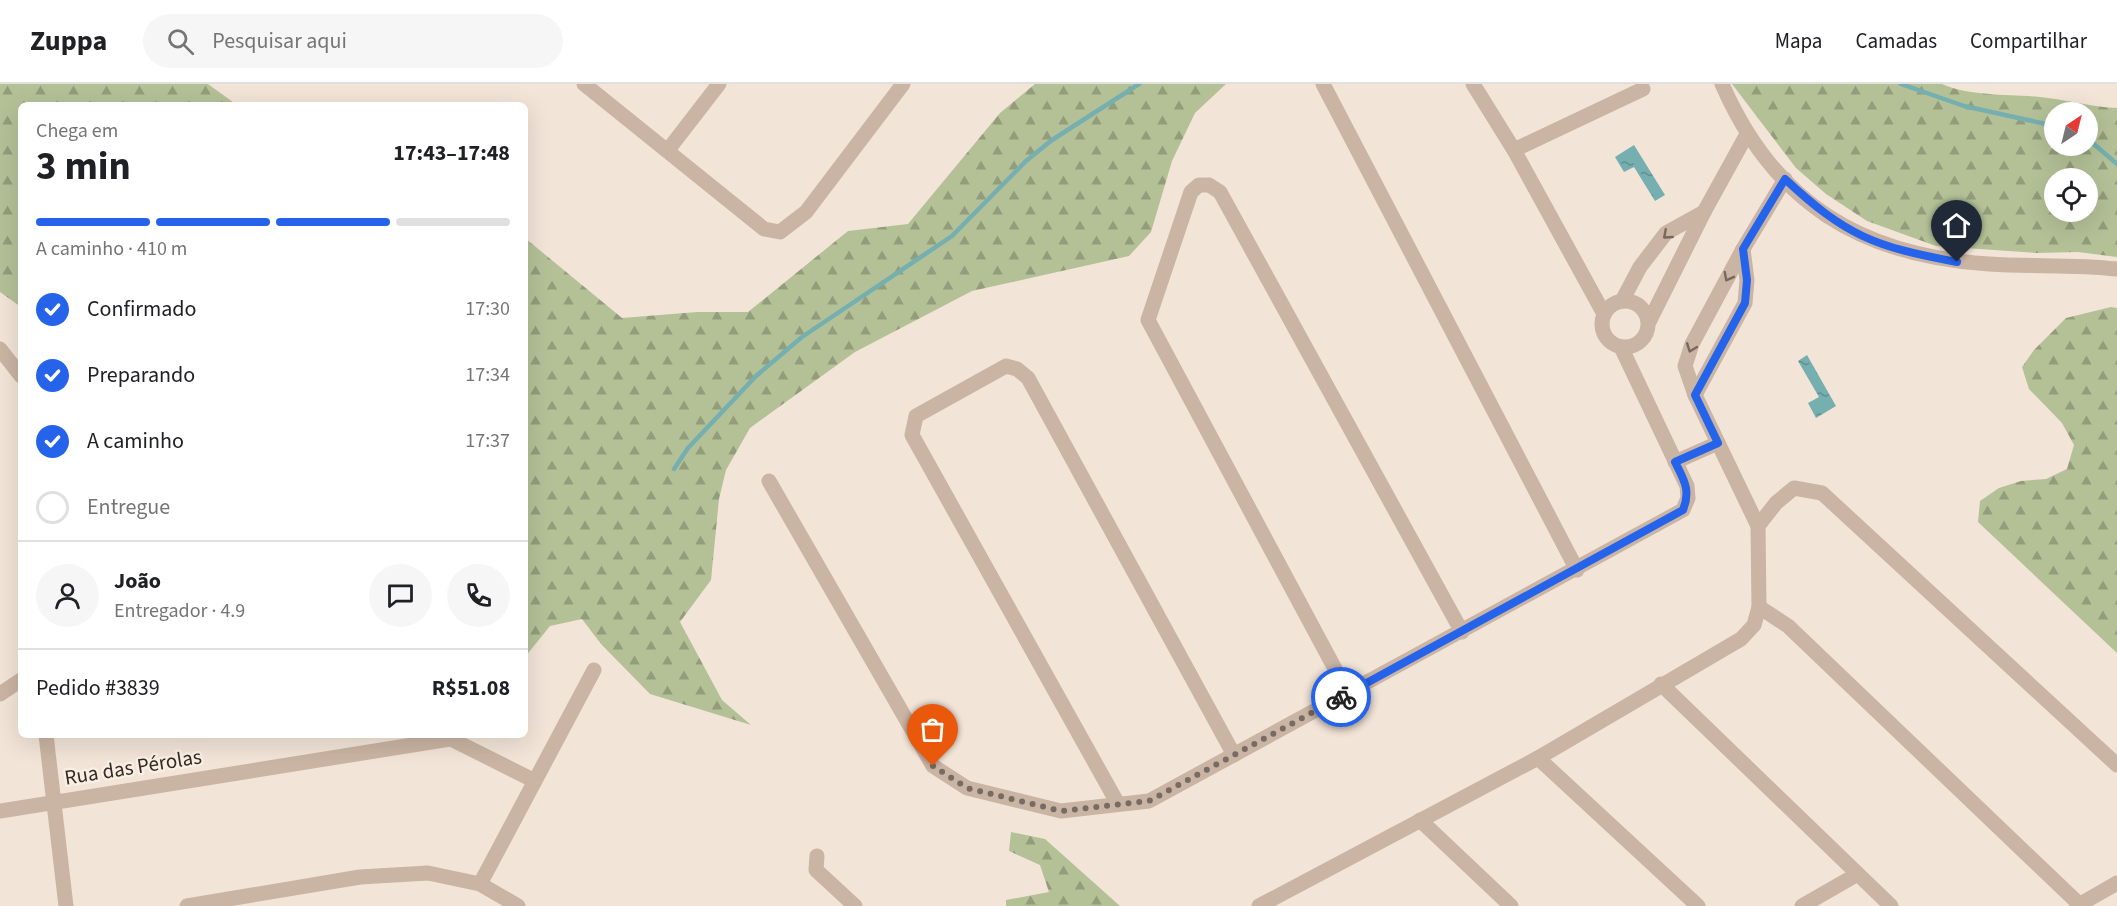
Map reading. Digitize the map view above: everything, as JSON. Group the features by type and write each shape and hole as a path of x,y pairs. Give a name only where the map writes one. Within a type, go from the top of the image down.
{"street":[{"path":"584,84 764,229 780,232 806,212 903,84"},
{"path":"668,150 719,84"},
{"path":"1323,84 1577,570"},
{"path":"1473,84 1514,150 1604,314"},
{"path":"1722,84 1747,134 1785,179 1837,224 1887,247 1957,262 2117,269"},
{"path":"1514,150 1644,89"},
{"path":"1649,322 1643,308 1637,304 1622,301 1615,303 1604,314 1602,321 1604,335 1614,345 1635,346 1646,336 1649,322 1704,212 1747,134"},
{"path":"1259,906 1538,758 1741,639 1754,625 1759,607 1758,526 1695,395 1685,366 1692,344 1743,249 1785,179"},
{"path":"1348,693 1148,320 1191,192 1199,185 1209,185 1220,192 1462,632"},
{"path":"1622,301 1640,267 1666,233 1704,212"},
{"path":"1695,395 1745,303 1747,280 1743,249"},
{"path":"769,481 933,766 967,788 1061,811 1149,801 1577,570 1683,510 1688,498 1687,486 1621,347"},
{"path":"0,348 18,372"},
{"path":"1118,804 912,435 912,425 916,416 1006,366 1017,369 1028,378 1234,755"},
{"path":"1675,462 1718,443"},
{"path":"1758,526 1776,503 1794,488 1822,493 2117,765"},
{"path":"1759,607 1788,626 2078,905 2117,884"},
{"path":"480,884 594,670"},
{"path":"0,694 18,682"},
{"path":"1661,684 1891,906"},
{"path":"46,738 66,906"},
{"name":"Rua das Pérolas","path":"0,811 441,738"},
{"path":"449,738 535,781"},
{"path":"1538,758 1698,906"},
{"path":"1420,820 1510,906"},
{"path":"818,856 816,870 855,906"},
{"path":"187,906 400,873 428,873 480,884 518,906"},
{"path":"1802,906 1856,874"}],"green space":[{"path":"0,84 208,84 233,102 18,102 18,305 0,292"},
{"path":"1035,84 1226,84 1195,113 1172,161 1151,232 1129,256 972,291 855,352 750,428 726,470 719,499 711,580 680,622 722,700 751,725 650,694 601,644 582,619 550,626 528,653 528,240 622,318 697,312 748,312 848,231 908,224 1000,113"},
{"path":"1732,84 1942,84 1981,93 2075,102 2044,102 2044,156 2098,156 2098,106 2117,108 2117,257 2078,252 2036,253 1936,246 1867,221 1826,194 1796,168"},
{"path":"2111,307 2117,308 2117,653 1978,522 1980,501 1999,488 2021,481 2046,479 2067,469 2074,445 2062,423 2029,389 2022,367 2034,350 2066,318"},
{"path":"1011,832 1045,839 1120,906 1006,906 1006,900 1049,892 1040,865 1009,851"}],"water":[{"path":"1634,145 1665,195 1655,201 1634,167 1624,172 1615,157"},
{"path":"1807,355 1836,406 1816,418 1808,403 1819,397 1798,361"}],"waterway":[{"path":"674,469 688,448 756,376 802,337 952,236 1026,161 1052,140 1139,84"},
{"path":"1901,84 1964,106 2044,124"},
{"path":"2098,148 2117,164"}],"way so far":[{"path":"933,766 967,788 1061,811 1149,801 1341,697"}],"route":[{"path":"1341,697 1683,510 1688,498 1687,486 1675,462 1718,443 1695,395 1745,303 1747,280 1743,249 1785,179 1837,224 1860,236 1887,247 1957,262"}]}
